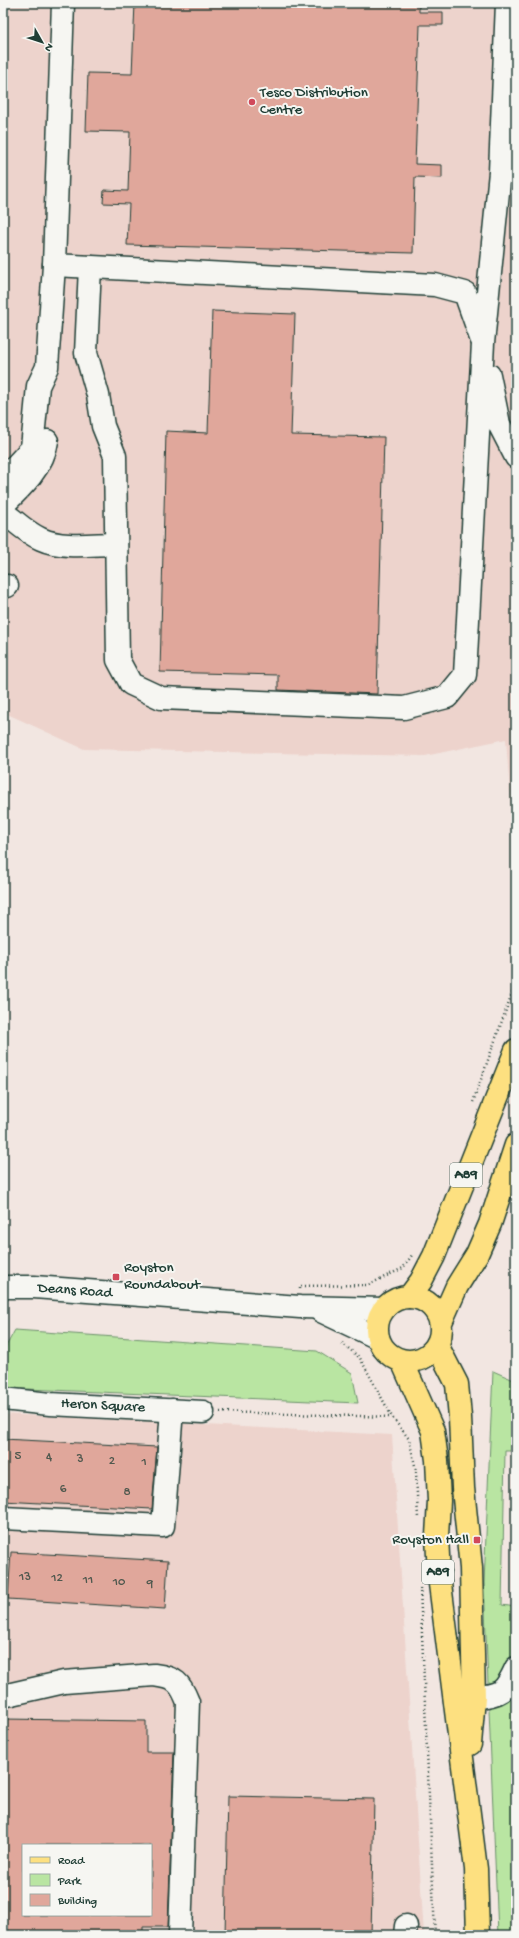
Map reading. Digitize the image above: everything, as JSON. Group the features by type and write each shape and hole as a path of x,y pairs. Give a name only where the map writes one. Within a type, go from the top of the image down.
{"main road":[{"name":"A89","path":"409,1297 421,1281 434,1256 516,1050"},
{"name":"A89","path":"466,1787 474,1698 471,1568 462,1488 457,1384 437,1344 441,1331 440,1322 457,1286 477,1254 490,1224 516,1145"},
{"path":"437,1344 430,1354 422,1359 402,1361 391,1356 385,1351 378,1338 377,1322 384,1309 392,1301 409,1297 428,1303 435,1310 440,1322"},
{"name":"A89","path":"402,1361 432,1431 437,1460 438,1576 476,1869 478,1935"}],"street":[{"path":"3,505 25,483 46,450 53,387 47,367 54,265 63,3"},
{"path":"90,267 86,353 98,395 103,426 115,456 118,660 131,684 161,698 404,708 447,697 465,675 483,343 500,172 507,3"},
{"path":"54,265 435,285 465,293 483,343 499,424 516,456"},
{"path":"3,479 32,448 38,386 47,367"},
{"path":"3,512 22,527 42,539 62,544 116,544"},
{"name":"Deans Road","path":"3,1287 34,1287 307,1308 384,1309"},
{"name":"Deans Road","path":"307,1308 378,1338"},
{"name":"Heron Square","path":"3,1399 50,1404 203,1412"},
{"path":"3,1518 163,1526 172,1410"},
{"path":"474,1698 497,1694 508,1686 516,1668"},
{"path":"3,1696 64,1682 154,1675 169,1677 181,1685 188,1702 180,1935"}],"path":[{"path":"471,1107 516,982"},
{"path":"307,1308 300,1286 368,1285 403,1268 415,1250"},
{"path":"338,1340 360,1358 392,1417 409,1439 416,1470 418,1525"},
{"path":"203,1412 392,1417"},
{"path":"420,1581 435,1935"}],"shaded area":[{"path":"3,3 516,3 516,875 506,739 425,756 84,749 3,712"},
{"path":"3,1414 392,1435 424,1935 3,1935"}],"green space":[{"path":"15,1330 317,1351 352,1373 358,1403 3,1388 3,1352"},
{"path":"493,1371 516,1381 516,1451 505,1451 502,1605 516,1607 516,1935 498,1935 484,1583"}],"building":[{"name":"Tesco Distribution Centre","path":"135,3 419,3 419,12 443,12 443,25 420,25 415,164 442,165 442,178 415,177 413,253 127,245 129,204 103,203 104,190 128,191 130,132 86,131 88,73 132,74"},
{"path":"212,311 295,314 291,435 384,437 377,694 278,690 278,675 160,672 166,431 208,433"},
{"path":"3,1439 157,1447 152,1509 3,1501"},
{"path":"11,1552 168,1561 165,1609 8,1599"},
{"path":"3,1719 146,1721 146,1752 174,1752 168,1927 143,1927 143,1935 3,1935"},
{"path":"228,1796 374,1799 371,1935 225,1935"}],"place":[{"name":"Tesco Distribution Centre","path":"252,102"},
{"name":"Royston Roundabout","path":"116,1277"},
{"name":"Royston Hall","path":"477,1540"}]}
